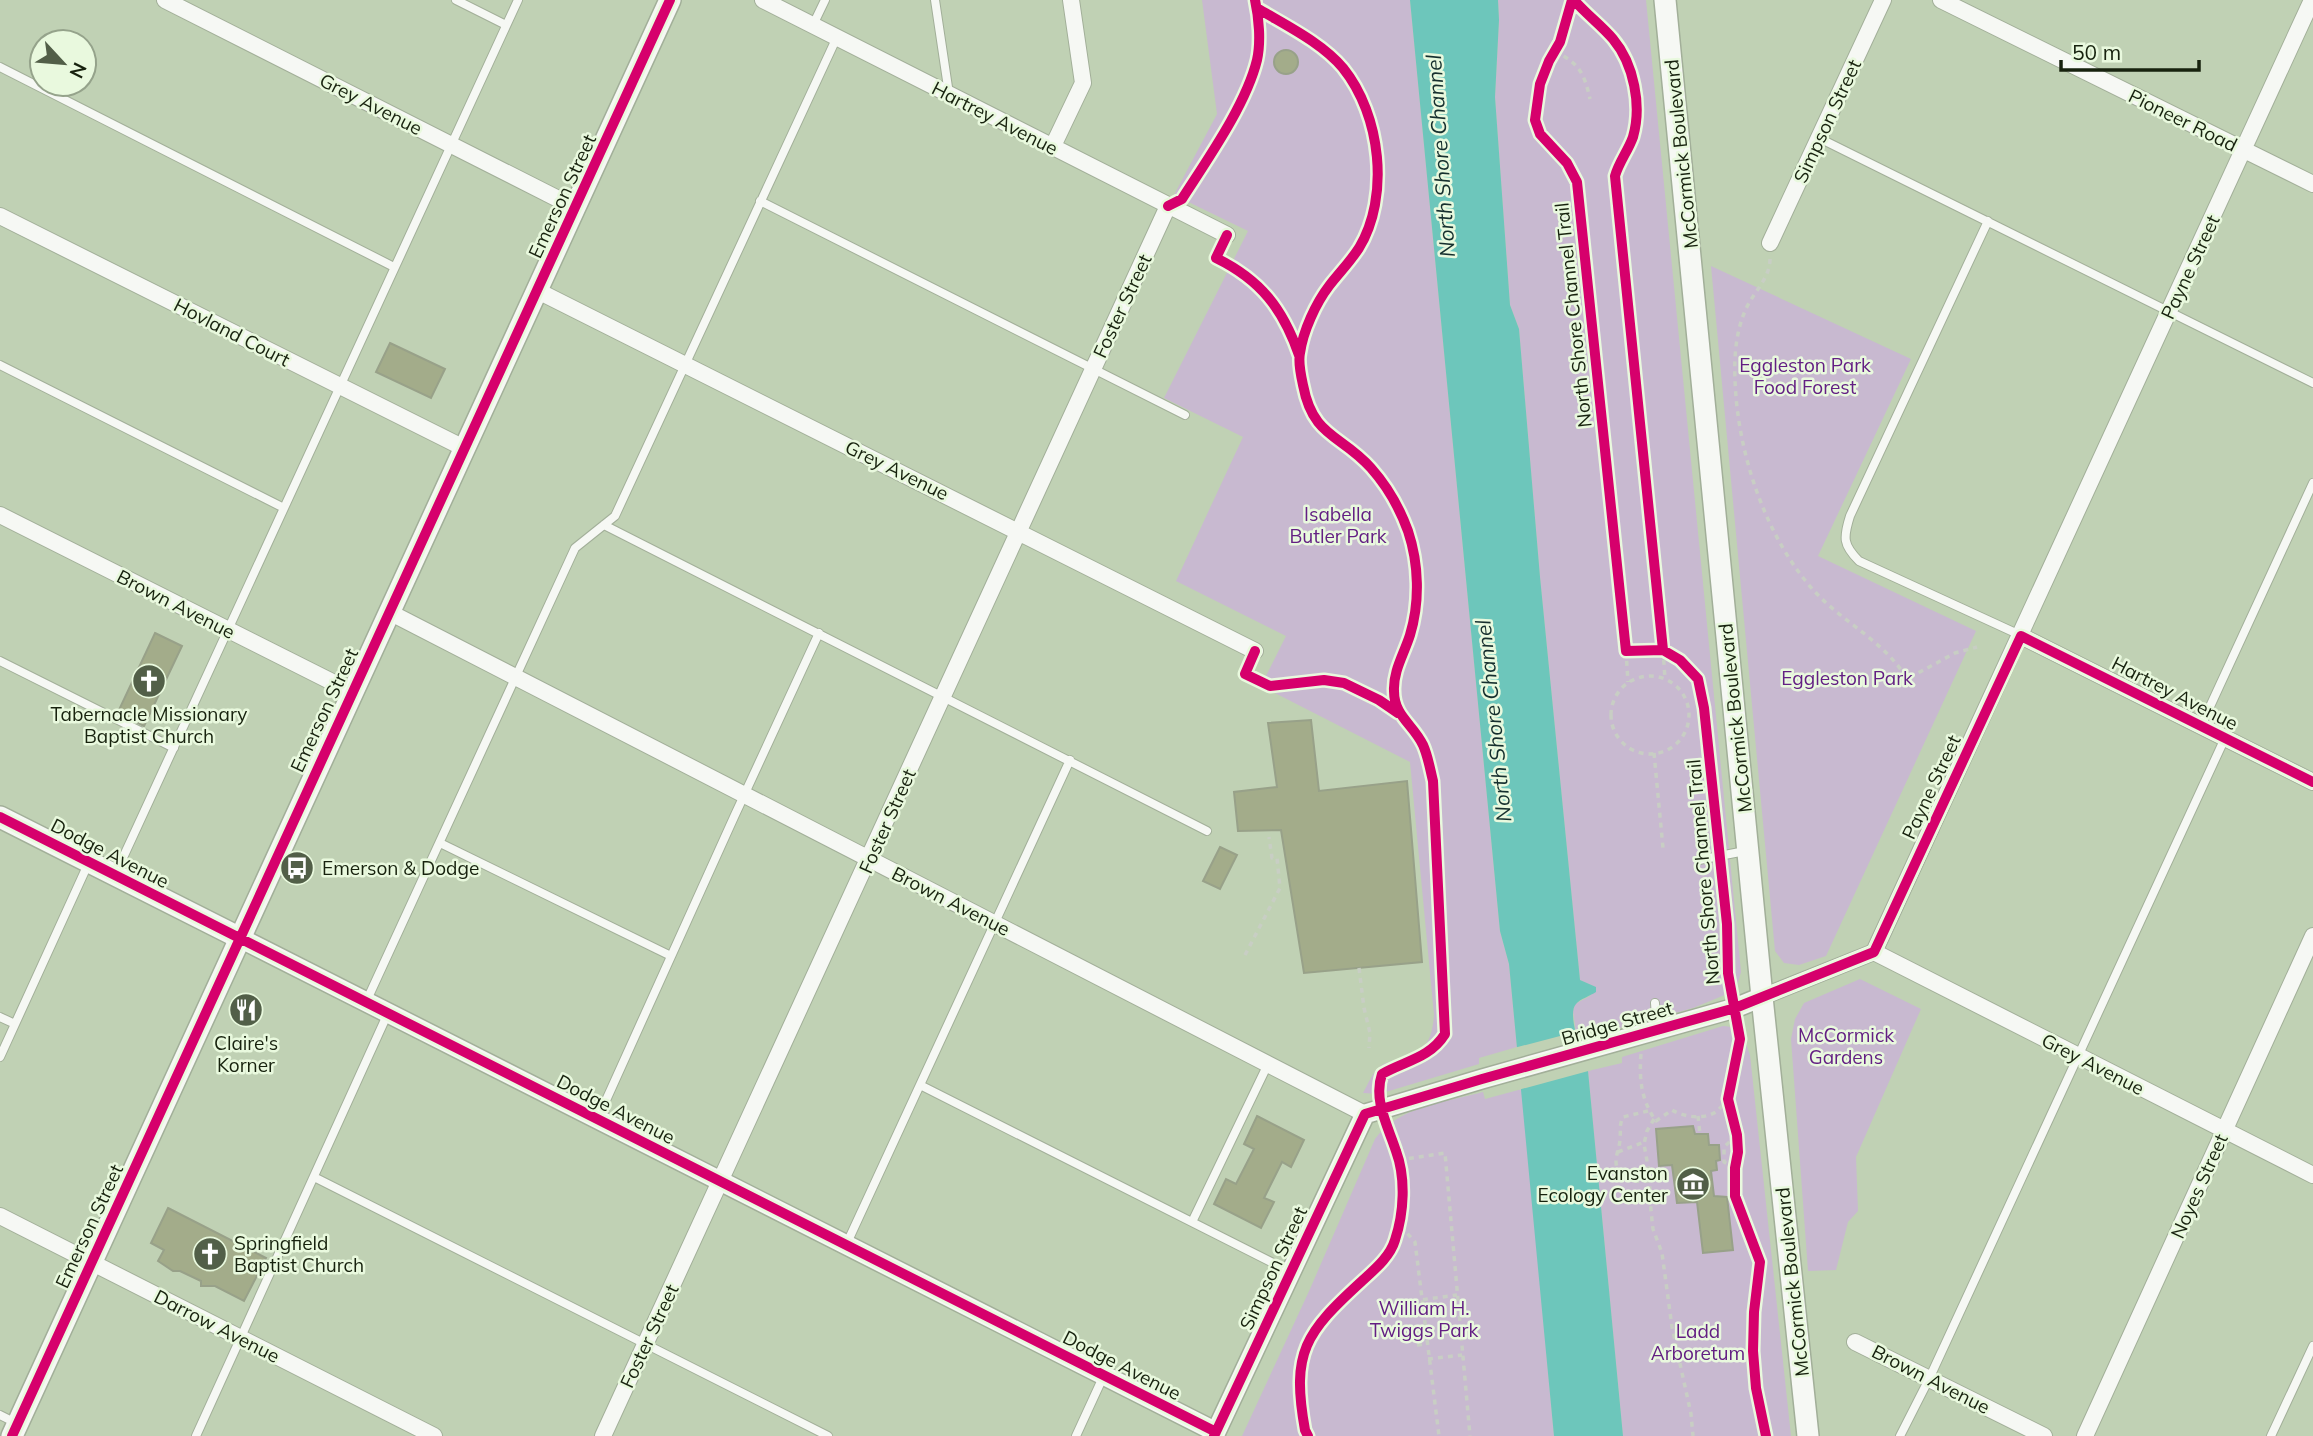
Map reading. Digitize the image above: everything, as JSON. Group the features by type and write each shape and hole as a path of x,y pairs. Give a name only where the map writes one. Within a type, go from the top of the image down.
{"main road":[{"name":"Emerson Street","path":"10,1425 91,1262 670,0"},
{"name":"McCormick Boulevard","path":"1665,0 1762,997 1808,1436"},
{"name":"Dodge Avenue","path":"0,817 240,938"}],"street":[{"name":"Grey Avenue","path":"165,0 576,208"},
{"name":"Hartrey Avenue","path":"763,0 1227,235"},
{"path":"1052,148 1083,83 1071,0"},
{"name":"Simpson Street","path":"1770,243 1883,0"},
{"name":"Pioneer Road","path":"1941,0 2313,184"},
{"name":"Payne Street","path":"1874,953 2312,0"},
{"name":"Foster Street","path":"603,1436 1168,206"},
{"name":"Hovland Court","path":"0,216 464,448"},
{"name":"Grey Avenue","path":"538,291 1255,651"},
{"name":"Brown Avenue","path":"0,515 352,692"},
{"name":"Brown Avenue","path":"389,612 1365,1114"},
{"name":"Hartrey Avenue","path":"2021,636 2313,782"},
{"name":"Noyes Street","path":"2085,1436 2313,936"},
{"name":"Dodge Avenue","path":"240,938 1215,1434"},
{"name":"Grey Avenue","path":"1874,953 2313,1175"},
{"name":"Bridge Street","path":"1365,1114 1735,1008 1874,953"},
{"name":"Simpson Street","path":"1215,1434 1365,1114"},
{"name":"Darrow Avenue","path":"0,1216 434,1436"},
{"name":"Brown Avenue","path":"1855,1342 2044,1436"}],"lane":[{"path":"456,0 506,25"},
{"path":"115,875 518,0"},
{"path":"813,25 825,0"},
{"path":"935,0 949,95"},
{"path":"366,1002 575,548 615,516 837,37"},
{"path":"0,67 394,267"},
{"path":"1819,138 2313,383"},
{"path":"761,201 1185,415"},
{"path":"1987,221 1844,534 1848,550 1859,561 2021,636"},
{"path":"0,365 284,508"},
{"path":"2201,726 2313,483"},
{"path":"604,525 1207,831"},
{"path":"598,1119 819,634"},
{"path":"0,661 174,748"},
{"path":"1900,1436 2225,738"},
{"path":"846,1245 1070,760"},
{"path":"440,843 671,956"},
{"path":"1699,860 1748,850"},
{"path":"0,1057 89,862"},
{"path":"1655,1003 1657,1030"},
{"path":"196,1436 388,1013"},
{"path":"0,1017 15,1024"},
{"path":"1192,1222 1268,1065"},
{"path":"920,1084 1291,1272"},
{"path":"314,1177 828,1436"},
{"path":"2271,1436 2313,1346"},
{"path":"1076,1436 1104,1376"}],"path":[{"path":"1555,52 1579,67 1586,80 1590,99"},
{"path":"1770,243 1770,270 1746,309 1737,335 1735,378 1738,418 1748,463 1763,510 1785,551 1818,594 1875,643 1902,669 1907,679 1955,653 1978,647"},
{"path":"1661,637 1667,653 1665,679"},
{"path":"1625,638 1628,682"},
{"path":"1626,651 1639,651"},
{"path":"1651,651 1667,653"},
{"path":"1640,677 1665,679 1684,695 1688,720 1684,733 1677,743 1666,750 1641,753 1629,748 1613,728 1613,703 1619,691 1628,682 1640,677"},
{"path":"1654,753 1663,848"},
{"path":"1245,956 1280,888 1277,858 1272,858 1269,837"},
{"path":"1359,968 1370,1033 1369,1048"},
{"path":"1641,1054 1641,1088 1654,1119"},
{"path":"1654,1119 1656,1121 1672,1110 1690,1116 1715,1112 1730,1098"},
{"path":"1649,1111 1623,1117 1619,1125 1620,1141 1616,1160 1618,1171 1628,1179 1650,1181"},
{"path":"1698,1116 1700,1134"},
{"path":"1654,1119 1644,1142 1653,1229 1662,1254 1672,1327 1691,1414 1693,1436"},
{"path":"1735,1182 1738,1152 1736,1131"},
{"path":"1618,1152 1644,1142"},
{"path":"1398,1160 1445,1153 1470,1436"},
{"path":"1394,1246 1399,1226 1415,1242 1439,1436"},
{"path":"1413,1301 1457,1295"},
{"path":"1417,1345 1426,1344"},
{"path":"1428,1359 1462,1354"}],"green space":[{"name":"Isabella Butler Park","path":"1202,0 1410,0 1500,931 1509,964 1517,1047 1479,1058 1479,1064 1379,1094 1363,1093 1373,1074 1382,1065 1408,1057 1426,1045 1434,1015 1410,762 1261,686 1286,636 1176,581 1243,437 1164,398 1248,231 1174,195 1217,114"},
{"path":"1498,0 1646,0 1741,972 1732,992 1693,1008 1619,1028 1617,1021 1576,1032 1573,1011 1575,1004 1590,996 1595,987 1580,980 1540,577 1519,329 1510,305 1495,97"},
{"name":"Eggleston Park","path":"1711,266 1911,359 1818,556 1976,631 1826,956 1799,965 1784,963 1775,951"},
{"name":"McCormick Gardens","path":"1860,979 1921,1009 1856,1157 1858,1211 1848,1222 1836,1270 1808,1271 1791,1039 1795,1019 1804,1003"},
{"name":"Ladd Arboretum","path":"1723,1026 1738,1031 1750,1055 1791,1436 1623,1436 1588,1071 1622,1063 1622,1057"},
{"name":"William H. Twiggs Park","path":"1522,1089 1554,1436 1242,1436 1375,1139 1397,1119 1424,1107 1483,1092 1485,1099"}],"water":[{"name":"North Shore Channel","path":"1410,0 1498,0 1495,97 1510,305 1519,329 1540,577 1580,980 1596,987 1596,992 1576,1004 1573,1017 1588,1071 1623,1436 1554,1436 1509,964 1500,931"}],"pier":[{"path":"1579,1031 1592,1070 1518,1090 1514,1048"}],"building":[{"path":"1286,50 1295,53 1298,62 1295,71 1286,74 1277,71 1274,62 1277,53"},
{"path":"390,343 445,369 431,398 376,372"},
{"name":"Tabernacle Missionary Baptist Church","path":"155,633 182,646 144,726 118,712"},
{"path":"1311,720 1319,791 1407,781 1422,962 1304,973 1281,830 1238,831 1234,792 1277,787 1268,723"},
{"path":"1220,847 1237,855 1220,889 1203,881"},
{"path":"1257,1116 1304,1140 1291,1167 1282,1162 1264,1198 1274,1202 1261,1228 1214,1204 1226,1179 1236,1184 1254,1149 1244,1144"},
{"name":"Evanston Ecology Center","path":"1693,1126 1695,1134 1708,1134 1709,1145 1719,1145 1720,1160 1716,1161 1717,1170 1711,1171 1714,1196 1727,1197 1733,1250 1703,1253 1697,1202 1677,1203 1672,1165 1659,1166 1656,1129"},
{"name":"Springfield Baptist Church","path":"168,1208 266,1258 244,1301 215,1286 201,1286 201,1281 180,1271 173,1271 158,1261 164,1250 151,1243"}],"cycle path":[{"path":"12,1436 670,0"},
{"path":"1168,206 1182,199 1225,132 1252,77 1257,60 1259,30 1255,0"},
{"name":"North Shore Channel Trail","path":"1572,0 1560,42 1540,84 1535,120 1540,134 1567,163 1577,182 1626,651 1663,650 1680,660 1698,679 1704,708 1727,924 1728,973 1740,1039 1728,1099 1737,1135 1735,1196 1760,1262 1753,1351 1756,1388 1766,1436"},
{"path":"1574,0 1620,49 1631,73 1636,99 1633,137 1615,176 1663,650"},
{"path":"1257,8 1314,42 1343,68 1356,87 1373,132 1378,181 1369,228 1359,248 1329,286 1315,309 1304,336 1300,365 1302,381 1314,416 1321,426 1360,457 1377,475 1397,506 1412,544 1417,583 1415,609 1410,635 1397,670 1394,691 1397,707 1423,745 1433,781 1445,1034 1425,1054 1382,1074 1380,1103 1401,1172 1403,1196 1400,1218 1393,1246 1386,1258 1327,1315 1307,1346 1300,1381 1301,1403 1308,1436"},
{"path":"1227,235 1216,258 1258,286 1278,310 1299,355"},
{"path":"1214,1436 1365,1114 1735,1008 1874,952 2021,636 2313,782"},
{"path":"1255,651 1245,674 1270,686 1324,680 1344,683 1379,700 1398,713"},
{"path":"0,817 1216,1432"}],"place":[{"name":"Tabernacle Missionary Baptist Church","path":"149,681"},
{"name":"Emerson & Dodge","path":"297,868"},
{"name":"Claire's Korner","path":"246,1010"},
{"name":"Evanston Ecology Center","path":"1693,1184"},
{"name":"Springfield Baptist Church","path":"210,1254"}],"park label":[{"name":"Eggleston Park Food Forest","path":"1805,376"}]}
